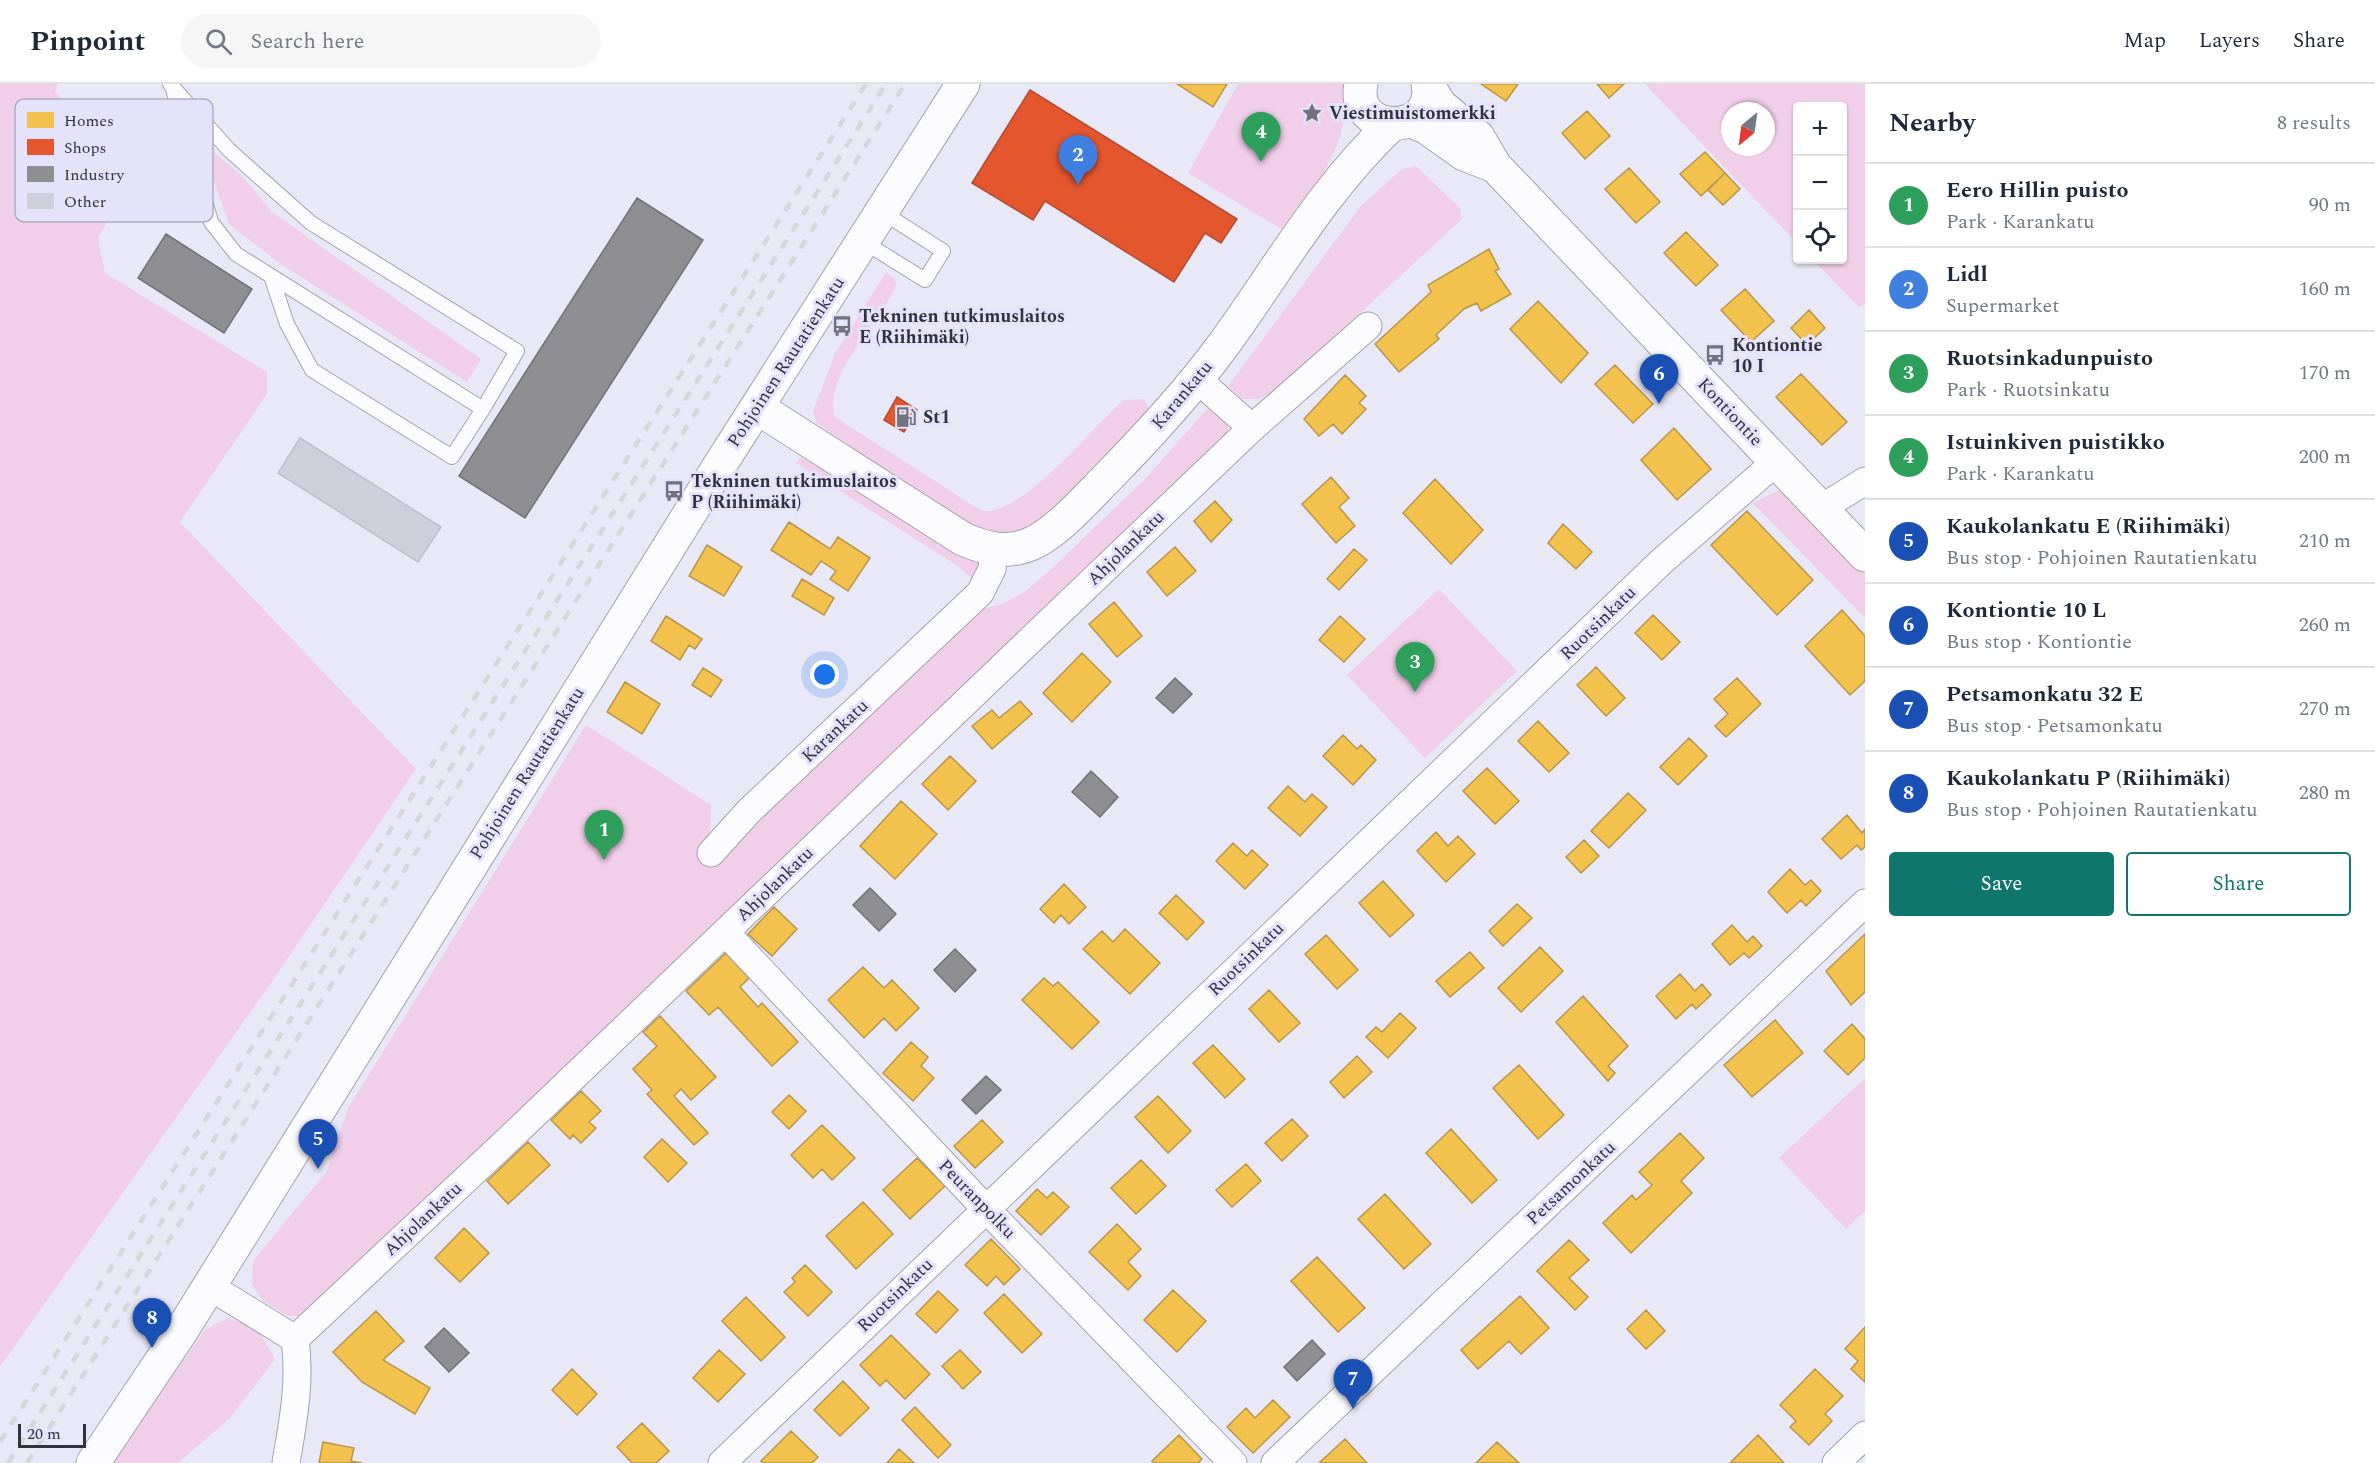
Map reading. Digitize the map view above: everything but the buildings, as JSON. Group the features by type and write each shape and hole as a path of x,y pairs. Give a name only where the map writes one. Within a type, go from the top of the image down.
{"street":[{"name":"Pohjoinen Rautatienkatu","path":"93,1463 208,1286 963,84"},
{"name":"Karankatu","path":"758,408 963,539 994,550 1008,550 1029,545 1056,527 1142,441 1220,350 1329,192 1401,123 1424,107 1429,86"},
{"name":"Kontiontie","path":"1429,86 1440,105 1478,137 1495,166 1865,555"},
{"name":"Karankatu","path":"1329,192 1360,89"},
{"name":"Kontiontie","path":"1360,89 1370,115 1426,127 1464,154 1495,166"},
{"name":"Ahjolankatu","path":"295,1338 725,932 1252,428 1368,326"},
{"path":"1196,378 1252,428"},
{"name":"Ruotsinkatu","path":"722,1463 985,1208 1662,561 1777,461"},
{"path":"1822,508 1865,481"},
{"name":"Karankatu","path":"711,853 749,811 980,594 992,569 994,550"},
{"name":"Petsamonkatu","path":"1275,1463 1865,903"},
{"name":"Peuranpolku","path":"725,932 985,1208 1233,1463"},
{"path":"208,1286 295,1338 299,1368 297,1401 286,1463"},
{"path":"1836,1463 1865,1435"}],"lane":[{"path":"172,87 183,99"},
{"path":"213,132 230,150 311,223 517,351 452,457 312,370 288,324 271,276"},
{"path":"864,242 925,280 943,251 882,212"},
{"path":"212,222 236,254 483,409"}],"shaded area":[{"path":"0,84 58,84 55,92 63,99 15,99 15,222 107,222 98,238 105,273 267,372 267,394 180,522 416,769 273,980 0,1367"},
{"path":"1238,84 1345,84 1344,123 1338,143 1319,181 1286,232 1188,173"},
{"path":"1645,84 1865,84 1865,304 1859,307 1817,264 1847,264 1847,102 1793,102 1793,239"},
{"path":"213,152 241,175 272,212 481,359 467,382 282,265 229,224 213,179"},
{"path":"1416,166 1460,208 1462,219 1279,388 1259,399 1242,399 1228,386 1361,206 1402,169"},
{"path":"886,272 895,280 896,286 855,350 837,384 833,401 835,417 980,510 996,510 1034,487 1124,400 1144,399 1150,411 1039,524 1024,531 990,533 963,523 816,422 813,411 835,354"},
{"path":"1208,408 1219,412 1225,421 1228,429 1222,441 731,907 400,1238 303,1316 288,1316 262,1300 252,1284 253,1261 327,1171 348,1108 586,725 711,805 709,863 762,818 977,610 1002,604 1023,593 1047,573 1143,481"},
{"path":"800,457 834,473 979,559 984,571 981,587 958,566 796,463"},
{"path":"1779,490 1794,500 1865,574 1865,618 1753,503"},
{"path":"1439,589 1517,671 1425,758 1347,675"},
{"path":"1865,1078 1865,1211 1846,1229 1779,1158"},
{"path":"228,1318 257,1328 275,1359 230,1418 178,1463 111,1463 205,1330"}],"railway":[{"path":"0,1442 866,84"},
{"path":"8,1463 886,84"},
{"path":"27,1463 905,84"}],"place":[{"name":"Viestimuistomerkki","path":"1312,113"},
{"name":"Istuinkiven puistikko","path":"1261,162"},
{"name":"Lidl","path":"1078,185"},
{"name":"Tekninen tutkimuslaitos E (Riihimäki)","path":"842,326"},
{"name":"Kontiontie 10 I","path":"1715,355"},
{"name":"Kontiontie 10 L","path":"1659,404"},
{"name":"St1","path":"906,417"},
{"name":"Tekninen tutkimuslaitos P (Riihimäki)","path":"674,491"},
{"name":"Ruotsinkadunpuisto","path":"1415,692"},
{"name":"Eero Hillin puisto","path":"604,860"},
{"name":"Kaukolankatu E (Riihimäki)","path":"318,1169"},
{"name":"Kaukolankatu P (Riihimäki)","path":"152,1348"},
{"name":"Petsamonkatu 32 E","path":"1353,1409"}]}
